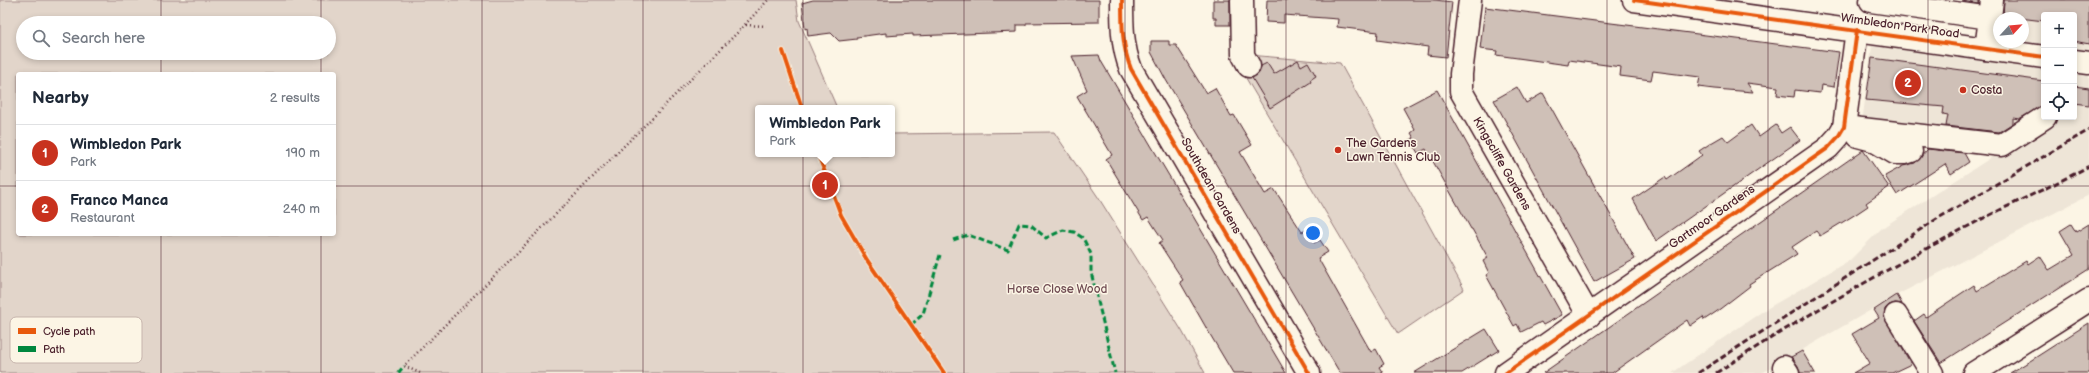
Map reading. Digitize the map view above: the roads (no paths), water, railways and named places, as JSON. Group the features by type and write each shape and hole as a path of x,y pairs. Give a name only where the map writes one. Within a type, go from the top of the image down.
{"street":[{"name":"Southdean Gardens","path":"1122,0 1123,39 1126,56 1131,69 1309,373"},
{"path":"1242,0 1243,55 1249,66"},
{"name":"Kingscliffe Gardens","path":"1470,0 1461,74 1461,91 1589,316"},
{"name":"Wimbledon Park Road","path":"1647,1 1757,8 1857,30 2041,57"},
{"path":"1871,1 1991,9 1986,49"},
{"path":"1843,129 1857,30"},
{"path":"2077,61 2089,63"},
{"path":"1843,129 2002,145 2041,120"},
{"path":"1843,129 1872,140 1895,153 1905,153 1911,151"},
{"name":"Gartmoor Gardens","path":"1506,373 1828,148 1843,129"},
{"path":"1974,373 2089,300"},
{"path":"1896,315 1932,373"}],"railway":[{"path":"1698,373 1940,217 2089,130"},
{"path":"1716,373 1812,313 1878,275 1978,221 2089,166"}],"place":[{"name":"Franco Manca","path":"1908,83"},
{"name":"Costa","path":"1963,90"},
{"name":"The Gardens Lawn Tennis Club","path":"1338,150"},
{"name":"Wimbledon Park","path":"825,185"}],"park label":[{"name":"Horse Close Wood","path":"1057,289"}]}
